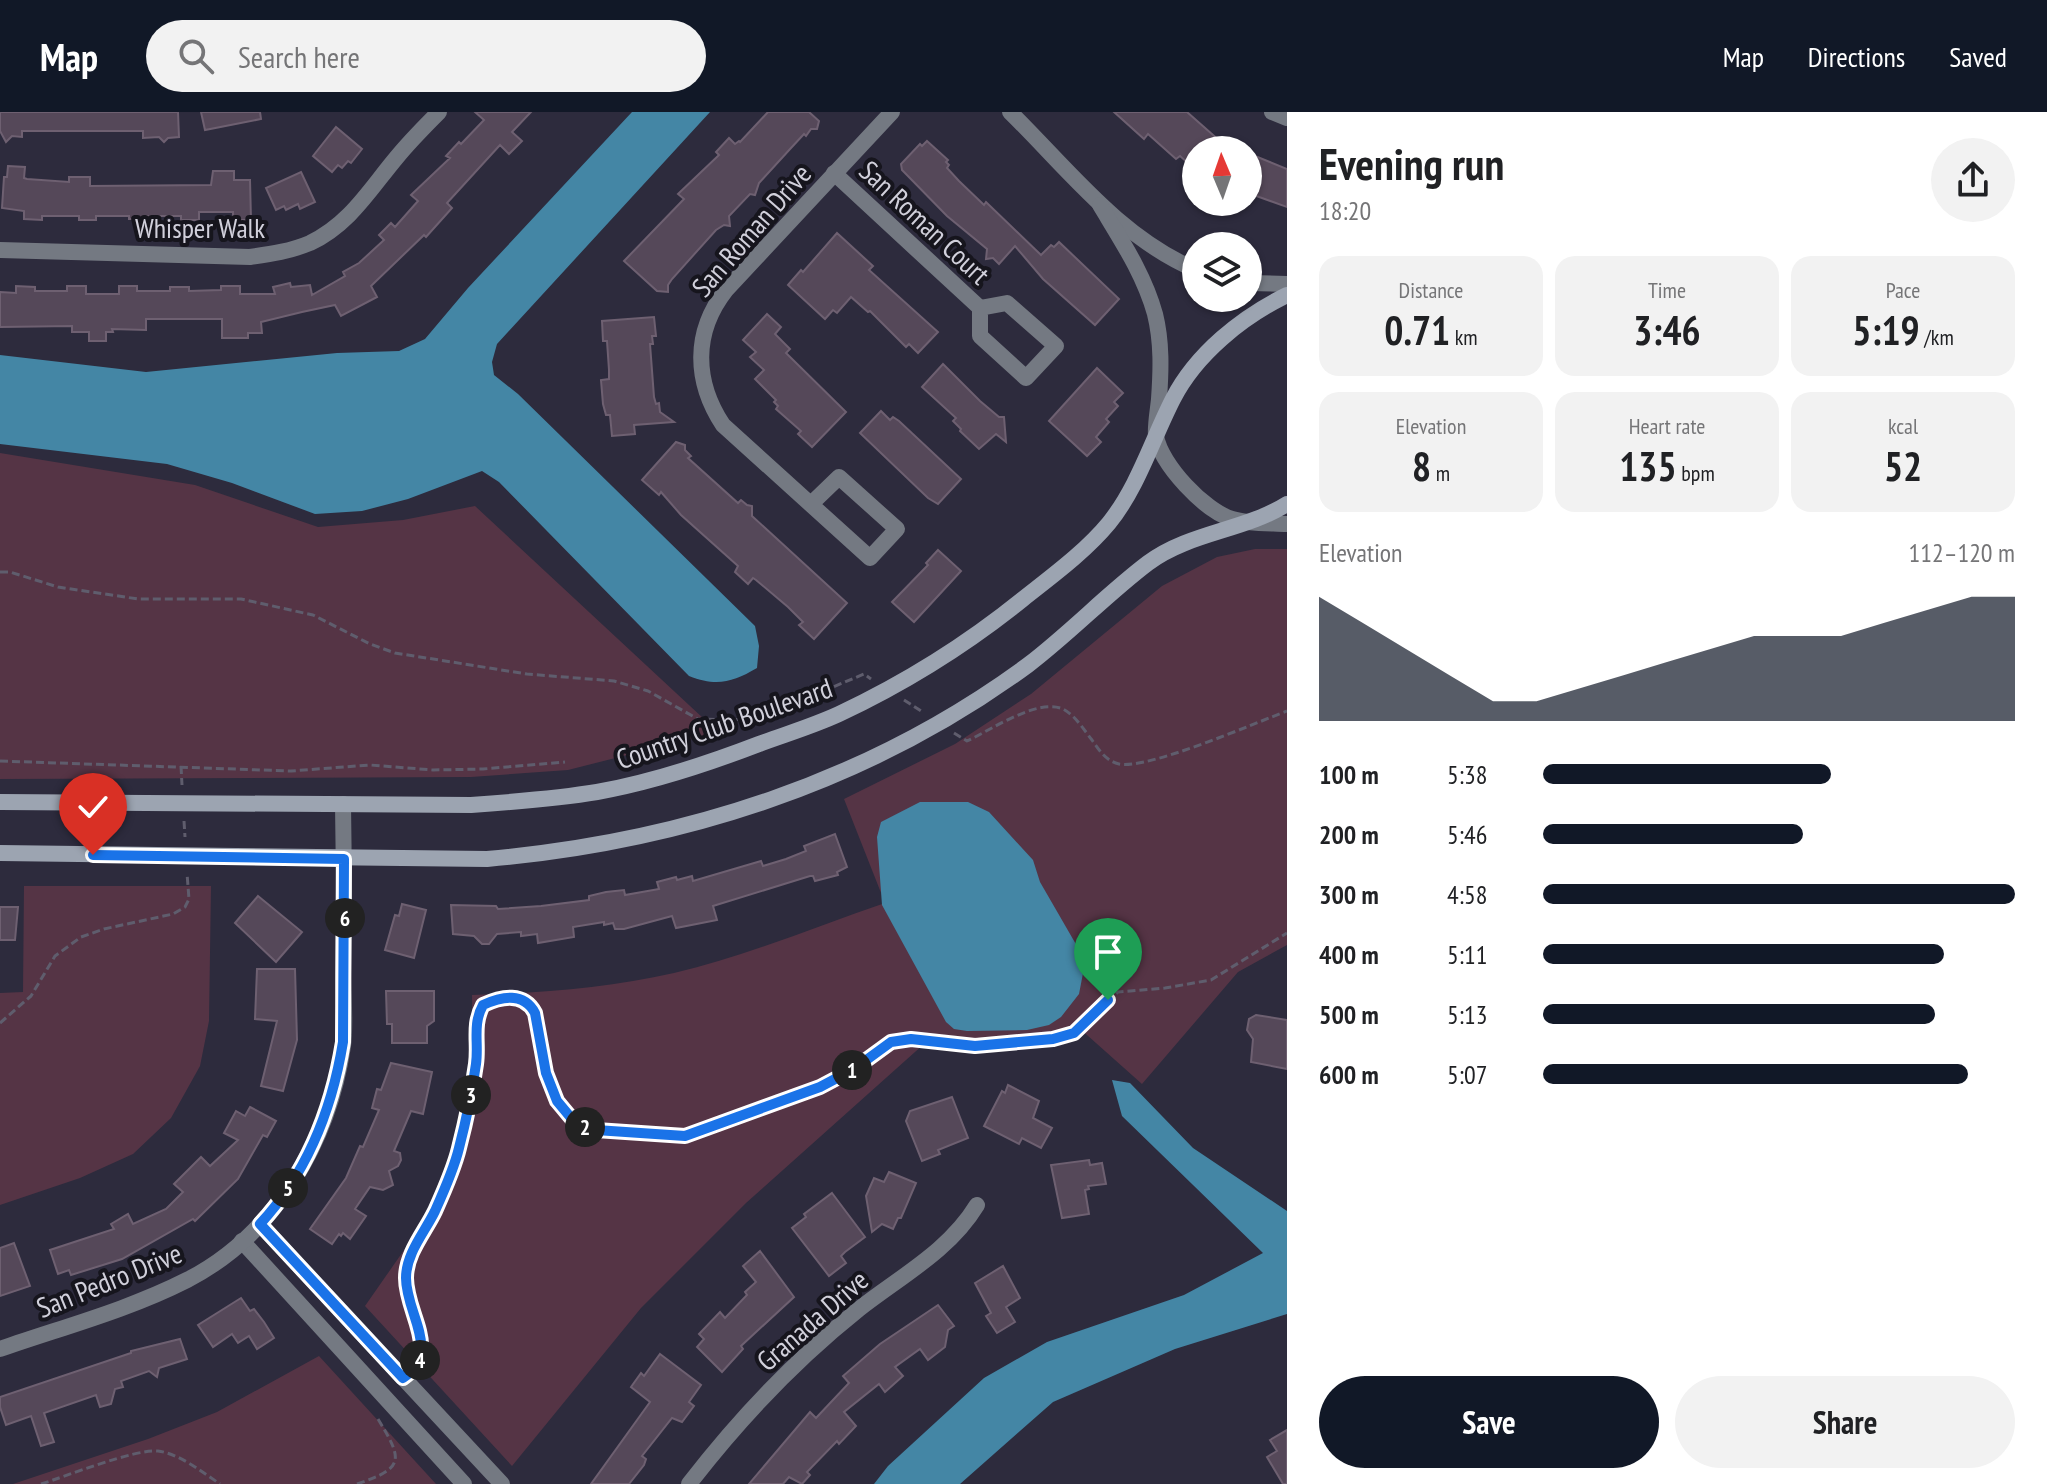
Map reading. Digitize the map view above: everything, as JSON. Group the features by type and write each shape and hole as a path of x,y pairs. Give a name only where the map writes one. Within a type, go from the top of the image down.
{"street":[{"name":"Whisper Walk","path":"0,250 250,257 281,253 311,242 338,225 361,204 397,157 439,112"},
{"name":"San Roman Drive","path":"811,504 839,477 897,529 870,558 723,425 713,409 701,375 700,358 707,320 715,304 892,112"},
{"path":"1010,112 1100,205 1149,245 1182,263"},
{"name":"San Roman Court","path":"834,173 980,308 980,336 1026,378 1056,346 1007,303 980,308"},
{"path":"1100,205 1139,270 1154,313 1161,359 1156,436 1171,465 1208,506 1232,519 1287,524"},
{"path":"1262,283 1287,284"},
{"name":"Country Club Boulevard","path":"0,802 471,805 542,800 651,780 836,716 952,652 1069,561 1109,523 1133,484 1173,400 1196,366 1259,309 1287,295"},
{"path":"0,853 487,859 556,853 682,828 747,810 823,780 864,763 939,723 1027,665 1079,625 1149,563 1190,541 1254,522 1287,504"},
{"name":"San Pedro Drive","path":"0,1349 144,1300 189,1279 242,1241 260,1224 307,1158 318,1136 337,1077 343,1042 343,804"},
{"name":"Granada Drive","path":"689,1484 759,1401 808,1353 860,1308 950,1240 977,1205"},
{"path":"260,1224 502,1484"},
{"path":"242,1241 464,1484"}],"path":[{"path":"0,572 10,572 58,587 138,599 241,599 313,615 395,653 527,674 614,681 648,691 698,719 735,720 783,708 864,674 967,741 1042,706 1063,709 1076,720 1105,757 1118,764 1134,765 1287,711"},
{"path":"0,761 291,771 370,765 433,770 483,769 565,762"},
{"path":"0,1023 31,996 55,956 64,947 104,929 173,914 185,907 189,899 181,766"},
{"path":"403,1378 412,1372 421,1358 422,1347 407,1293 407,1265 435,1211 459,1151 477,1060 476,1026 483,1005 507,997 518,998 531,1006 546,1073 557,1101 581,1125 596,1130 685,1136 820,1087 854,1069 891,1042 911,1039 975,1046 1053,1039 1074,1033 1118,992 1211,980 1287,933"},
{"path":"357,1484 382,1476 393,1467 396,1456 392,1442 374,1411 374,1404 383,1396"},
{"path":"41,1484 139,1453 158,1451 177,1457 220,1484"}],"shaded area":[{"path":"0,453 195,485 318,527 403,520 475,506 718,732 568,770 471,777 0,779"},
{"path":"1255,549 1287,549 1287,945 1238,972 1142,1084 1078,1027 1043,1036 1006,1040 970,1040 934,1035 746,1203 641,1308 512,1466 365,1306 425,1220 458,1136 473,1056 472,995 574,989 674,973 754,950 885,903 844,799 955,744 1031,694 1162,586 1217,557"},
{"path":"24,886 211,886 209,1021 200,1066 171,1118 133,1154 80,1178 0,1205 0,993 23,992"},
{"path":"319,1356 436,1484 13,1484 148,1439 217,1412"}],"water":[{"path":"632,112 710,112 497,344 492,362 494,375 518,394 755,626 759,646 757,668 748,673 732,680 716,682 689,676 499,482 482,471 408,499 362,511 315,514 232,483 167,464 0,444 0,355 146,372 337,353 399,351 425,339 468,288"},
{"path":"920,802 968,802 989,812 1033,860 1040,882 1081,953 1084,968 1079,994 1061,1017 1049,1025 1027,1030 967,1031 954,1029 946,1022 882,905 877,837 881,822"},
{"path":"1112,1080 1130,1083 1193,1148 1287,1211 1287,1314 1175,1349 1053,1402 960,1484 874,1484 888,1466 984,1378 1047,1342 1184,1295 1263,1253 1122,1116"}],"building":[{"path":"0,112 178,112 179,137 168,138 164,142 159,137 143,138 143,131 22,131 22,137 12,136 6,142 0,131"},
{"path":"201,112 260,112 261,119 205,130"},
{"path":"475,112 531,112 512,132 522,141 509,154 500,145 447,203 452,208 426,237 424,235 371,286 377,297 341,316 335,305 302,312 261,322 262,333 248,333 248,338 222,338 222,319 146,319 146,330 112,329 113,332 106,332 106,341 89,341 89,332 72,332 72,326 0,327 0,292 16,293 16,286 35,287 35,291 67,291 67,286 86,286 86,294 119,294 119,286 137,286 137,291 170,291 170,287 189,287 189,291 240,286 240,294 275,294 273,287 290,283 291,287 310,285 312,295 345,276 343,272 359,263 384,240 379,235 391,223 395,227 418,201 411,195 450,158 446,156 459,142 461,144 484,120"},
{"path":"768,112 809,112 819,121 817,129 811,129 806,136 804,134 759,183 755,195 750,194 729,216 730,226 724,225 716,230 672,279 668,292 657,291 624,261 684,199 678,194 719,155 716,152 729,138 735,144 740,142"},
{"path":"1114,112 1187,112 1214,136 1182,136 1182,158 1176,159 1148,134 1144,139"},
{"path":"336,127 362,149 351,163 348,161 342,168 338,165 332,172 313,156"},
{"path":"927,141 948,160 947,168 959,181 984,205 986,202 1041,255 1059,242 1119,299 1095,325 1043,279 1015,246 999,264 993,258 986,259 987,249 947,216 902,170 901,164"},
{"path":"1262,159 1287,169 1287,207 1262,198"},
{"path":"8,166 25,167 24,178 27,179 69,182 69,177 90,177 90,186 211,185 213,171 234,171 234,180 250,180 251,220 233,220 233,212 199,212 199,220 181,220 181,216 129,219 129,216 96,216 96,220 79,220 79,216 42,216 42,220 24,219 24,211 2,208 4,177 7,177"},
{"path":"301,172 315,202 300,209 298,204 286,210 284,206 276,210 266,188"},
{"path":"837,233 873,266 869,270 938,332 918,353 909,344 906,347 870,311 851,297 837,313 833,310 825,319 788,285"},
{"path":"767,314 781,327 775,334 790,349 786,353 846,412 812,447 798,434 801,431 776,409 776,400 755,379 764,370 750,357 756,352 743,340"},
{"path":"654,317 656,336 652,336 653,344 650,344 654,397 656,404 659,403 660,412 674,422 634,425 635,434 612,436 610,415 606,415 603,404 601,380 609,379 609,370 602,321"},
{"path":"943,364 980,401 999,417 1004,417 1006,442 996,434 979,449 960,431 953,421 956,418 922,387"},
{"path":"1097,368 1123,393 1114,402 1118,406 1106,419 1109,422 1096,437 1101,442 1087,456 1049,421"},
{"path":"881,411 890,420 893,417 899,421 961,479 938,504 860,433"},
{"path":"676,442 685,445 691,456 688,458 738,503 741,500 752,506 752,516 847,603 814,639 799,625 803,622 788,607 753,578 748,584 735,572 738,566 681,515 661,492 659,495 642,480"},
{"path":"938,550 961,571 914,622 892,602 928,565 926,563"},
{"path":"835,834 847,867 837,872 838,875 815,881 810,876 713,906 717,920 676,928 672,916 624,929 615,929 613,923 604,925 604,922 573,927 574,937 538,943 537,934 521,936 521,932 497,934 489,944 482,944 474,936 453,934 451,905 496,906 498,909 541,906 589,900 589,896 606,892 624,890 625,895 659,889 657,882 676,877 677,880 692,876 693,881 761,861 763,866 786,859 806,851 804,846"},
{"path":"258,896 302,932 276,962 235,923"},
{"path":"402,904 426,910 414,958 385,950 395,915 399,916"},
{"path":"0,907 18,907 15,940 0,940"},
{"path":"257,969 295,969 297,1040 283,1091 261,1086 277,1021 255,1019"},
{"path":"386,991 434,991 434,1021 427,1026 427,1043 392,1043 392,1024 387,1024"},
{"path":"1256,1015 1287,1020 1287,1069 1251,1062 1253,1039 1247,1030 1249,1019"},
{"path":"391,1063 432,1072 423,1114 411,1111 394,1151 400,1153 401,1160 389,1171 393,1185 383,1190 370,1187 355,1209 366,1216 350,1239 343,1233 341,1236 339,1234 332,1244 310,1229 346,1178 360,1146 363,1147 379,1110 372,1108 377,1089 381,1090"},
{"path":"1008,1085 1039,1101 1033,1118 1052,1128 1041,1148 1022,1138 1019,1144 984,1126"},
{"path":"952,1097 968,1138 938,1150 940,1154 922,1161 906,1121 910,1111"},
{"path":"250,1107 276,1121 267,1137 263,1135 238,1179 195,1221 193,1219 122,1259 71,1275 69,1270 58,1274 50,1250 114,1229 111,1224 128,1214 133,1224 166,1209 183,1192 174,1184 201,1157 210,1166 238,1140 224,1133 236,1111 245,1116"},
{"path":"1089,1160 1090,1165 1102,1163 1106,1184 1088,1186 1089,1189 1085,1190 1089,1214 1062,1218 1051,1165"},
{"path":"889,1172 916,1183 893,1229 882,1224 872,1232 866,1196 874,1178 884,1182"},
{"path":"832,1193 865,1237 841,1256 846,1263 829,1276 792,1228 806,1217 804,1214"},
{"path":"14,1243 30,1286 0,1296 0,1248"},
{"path":"760,1251 794,1297 741,1346 743,1349 722,1372 697,1347 704,1339 699,1334 720,1312 725,1318 747,1295 745,1292 756,1282 743,1266"},
{"path":"1003,1266 1020,1298 1006,1307 1015,1322 997,1333 986,1316 991,1313 975,1283"},
{"path":"241,1298 250,1311 254,1309 274,1338 257,1349 249,1336 238,1343 232,1334 213,1347 198,1325"},
{"path":"938,1305 954,1326 948,1330 945,1347 928,1360 920,1349 895,1367 903,1376 885,1392 879,1384 844,1412 856,1426 807,1472 810,1475 802,1484 789,1477 783,1484 749,1484 810,1412 816,1418 849,1383 843,1376 880,1344"},
{"path":"180,1339 187,1359 159,1368 157,1377 149,1371 121,1381 123,1387 115,1389 111,1404 100,1407 96,1395 44,1413 54,1442 41,1446 31,1416 6,1425 0,1397 131,1351"},
{"path":"660,1354 701,1385 689,1402 694,1406 682,1422 672,1418 642,1456 646,1459 644,1465 629,1484 591,1484 650,1402 631,1387 641,1373 644,1376"},
{"path":"1287,1430 1287,1484 1283,1484 1267,1457 1277,1451 1270,1440"}],"route":[{"path":"93,855 344,859 343,1042 334,1089 307,1158 260,1224 403,1378 412,1372 421,1358 422,1347 407,1293 407,1265 435,1211 459,1151 477,1060 476,1026 483,1005 507,997 524,1000 531,1006 546,1073 557,1101 581,1125 596,1130 685,1136 820,1087 864,1063 891,1042 911,1039 975,1046 1053,1039 1074,1033 1108,1000"}]}
